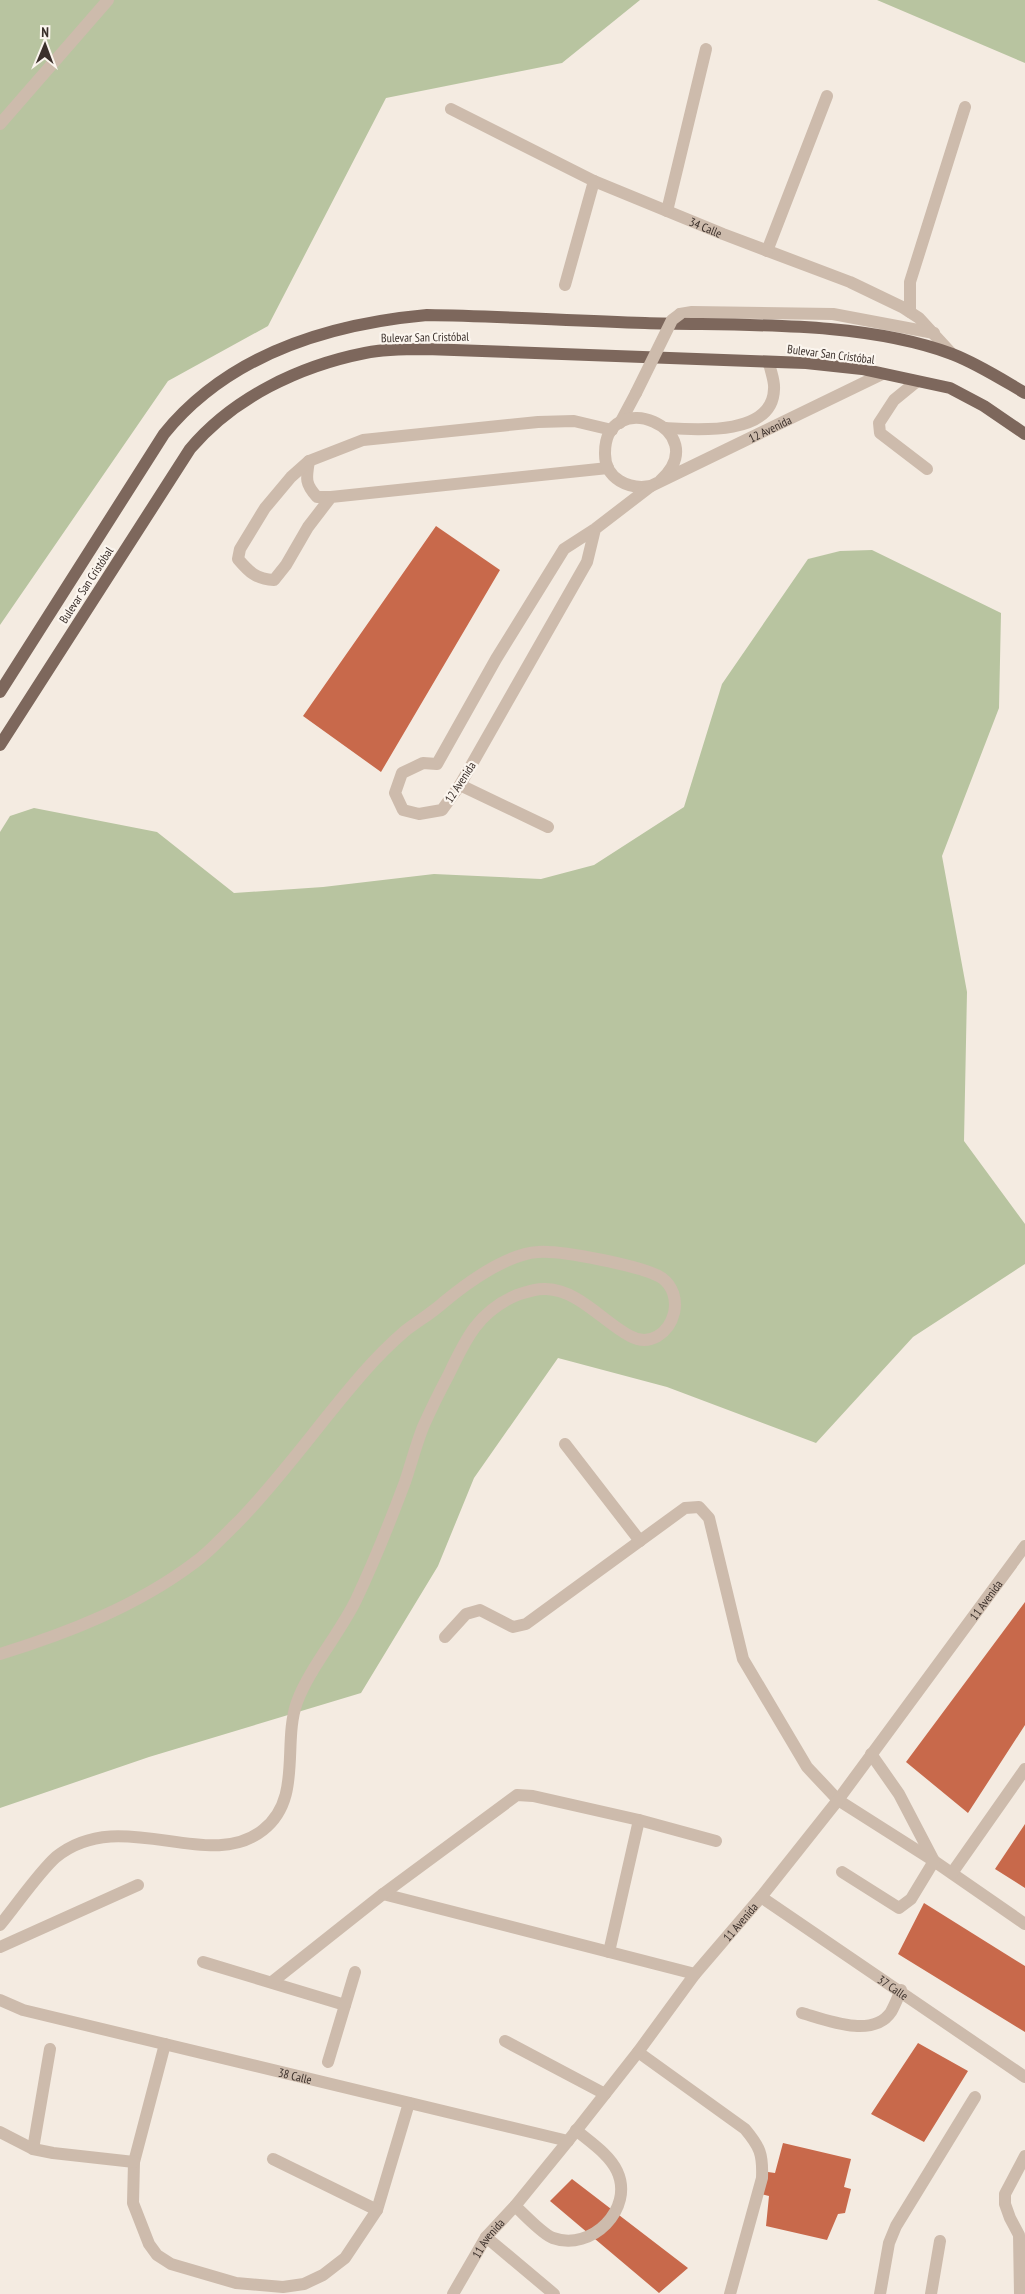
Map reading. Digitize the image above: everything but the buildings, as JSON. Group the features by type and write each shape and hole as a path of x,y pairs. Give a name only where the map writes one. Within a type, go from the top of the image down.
{"main road":[{"name":"Bulevar San Cristóbal","path":"0,692 164,434 182,412 206,391 235,370 277,350 315,336 387,318 426,315 477,315 807,328 904,341 952,354 987,370 1025,393"},
{"name":"Bulevar San Cristóbal","path":"0,745 190,449 208,428 232,409 257,394 326,363 366,353 394,350 482,350 815,364 882,374 950,388 984,406 1025,434"}],"street":[{"path":"0,124 108,0"},
{"path":"667,211 706,49"},
{"path":"766,251 827,96"},
{"path":"910,312 910,282 965,107"},
{"name":"34 Calle","path":"451,109 594,181 766,251 850,282 919,318 952,354"},
{"path":"565,285 594,181"},
{"path":"331,497 308,527 286,566 274,580 261,580 249,573 238,559 240,549 265,508 291,477 310,461 363,440 497,425 574,421 616,427 638,417 658,422 666,428 674,446 675,456 667,474 655,483 631,487 614,476 608,468 604,449 616,427 636,393 672,320 680,314 692,312 834,314 934,333"},
{"name":"12 Avenida","path":"666,428 730,428 755,419 771,405 775,388 769,362"},
{"name":"12 Avenida","path":"595,529 587,562 460,785 442,810 419,814 403,810 395,793 402,773 422,763 437,764 496,659 564,549 595,529 655,483 882,374"},
{"path":"916,382 894,400 879,423 880,433 928,469"},
{"path":"310,461 306,476 308,487 317,497 608,468"},
{"path":"460,785 548,827"},
{"path":"0,1654 60,1636 134,1600 195,1563 242,1518 280,1476 382,1352 457,1291 507,1261 522,1254 536,1252 563,1253 641,1270 662,1278 670,1287 675,1298 675,1308 670,1325 663,1334 652,1339 631,1336 585,1304 559,1291 543,1288 526,1292 499,1303 475,1324 423,1427 404,1484 355,1601 298,1700 292,1721 287,1792 280,1813 264,1830 240,1842 216,1846 138,1836 92,1840 56,1858 0,1925"},
{"path":"566,1444 640,1541"},
{"path":"445,1638 466,1614 480,1610 513,1627 526,1624 686,1508 700,1507 708,1518 743,1659 806,1767 838,1800 952,1872 1025,1924"},
{"name":"11 Avenida","path":"453,2294 486,2237 515,2206 568,2141 638,2052 695,1974 761,1897 838,1800 1025,1546"},
{"path":"871,1754 899,1794 934,1861"},
{"path":"952,1872 1025,1769"},
{"path":"272,1982 383,1894 517,1795 533,1796 639,1820 716,1841"},
{"path":"609,1952 639,1820"},
{"path":"842,1872 899,1908 911,1899 934,1861"},
{"path":"0,1947 138,1886"},
{"path":"383,1894 695,1974"},
{"name":"37 Calle","path":"761,1897 901,1990 1025,2076"},
{"path":"202,1962 345,2005"},
{"path":"328,2062 355,1972"},
{"path":"802,2013 845,2024 866,2025 881,2021 891,2012 901,1990"},
{"name":"38 Calle","path":"0,2000 23,2010 568,2141"},
{"path":"505,2041 605,2094"},
{"path":"166,2044 134,2162 133,2203 149,2244 157,2255 171,2264 236,2282 283,2287 304,2284 323,2275 345,2258 377,2210 409,2103"},
{"path":"33,2149 50,2050"},
{"path":"638,2052 745,2130 759,2145 762,2161 762,2178 730,2294"},
{"path":"880,2294 890,2243 896,2226 975,2097"},
{"path":"515,2206 551,2237 566,2241 594,2236 608,2222 619,2203 620,2188 617,2172 600,2150 576,2130"},
{"path":"0,2132 33,2149 134,2162"},
{"path":"1020,2294 1019,2236 1008,2211 1005,2194 1025,2156"},
{"path":"273,2160 377,2210"},
{"path":"486,2237 554,2294"},
{"path":"931,2294 940,2241"}],"green space":[{"path":"0,0 640,0 562,63 386,98 268,326 168,381 0,625"},
{"path":"877,0 1025,0 1025,63"},
{"path":"872,550 1001,613 999,708 942,856 967,992 964,1141 1025,1224 1025,1264 913,1337 816,1443 667,1387 558,1358 474,1478 438,1566 361,1693 149,1757 0,1808 0,832 10,816 34,808 157,832 234,893 323,887 434,874 541,879 594,865 684,807 722,684 808,559 840,551"}]}
